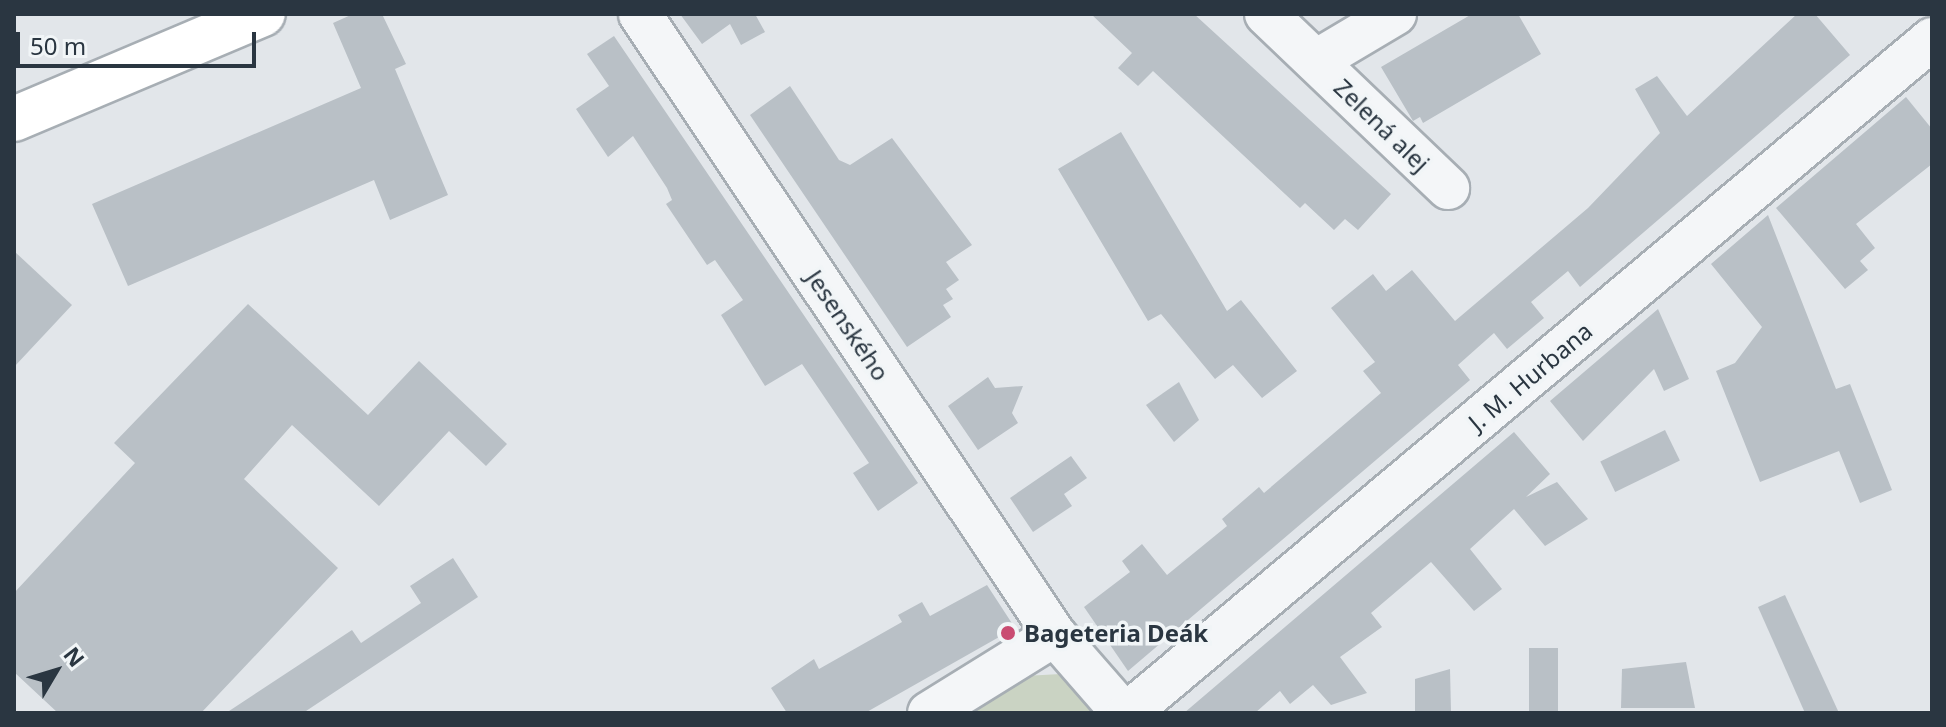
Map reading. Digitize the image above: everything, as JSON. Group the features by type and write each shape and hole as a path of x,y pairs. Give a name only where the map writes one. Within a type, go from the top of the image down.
{"main road":[{"path":"14,119 263,14"}],"street":[{"name":"Jesenského","path":"640,14 1055,635 1125,713"},
{"name":"Zelená alej","path":"1266,14 1448,188"},
{"name":"Zelená alej","path":"1316,61 1395,14"},
{"name":"J. M. Hurbana","path":"1125,713 1932,39"},
{"path":"929,713 1055,635"}],"green space":[{"path":"1061,674 1095,713 960,713 1024,676"}],"building":[{"path":"353,14 382,14 406,64 395,69 448,195 390,220 374,180 128,286 92,204 361,88 333,23"},
{"path":"680,14 755,14 765,32 741,45 730,24 702,44"},
{"path":"1091,14 1194,14 1391,194 1358,230 1345,219 1334,230 1305,203 1300,208 1153,71 1138,86 1118,68 1132,53"},
{"path":"1472,14 1518,14 1541,54 1423,123 1420,117 1413,121 1381,67"},
{"path":"1797,14 1815,14 1850,55 1580,287 1568,271 1531,302 1544,318 1507,349 1494,333 1458,365 1470,380 1128,671 1084,607 1130,572 1122,561 1142,544 1167,575 1227,526 1222,519 1259,487 1264,493 1381,393 1363,371 1375,362 1331,308 1373,274 1386,291 1412,270 1455,321 1588,208 1660,133 1635,89 1657,76 1687,116"},
{"path":"614,36 918,483 878,511 853,473 869,463 802,364 765,386 721,315 743,300 715,260 707,265 666,204 672,200 667,188 633,136 608,157 576,109 609,86 587,54"},
{"path":"790,86 839,160 850,165 892,138 972,245 946,262 959,280 946,289 953,299 943,305 951,317 907,347 750,115"},
{"path":"1906,97 1932,129 1932,164 1856,224 1875,248 1860,261 1868,270 1845,289 1776,208"},
{"path":"1121,132 1227,311 1241,300 1297,371 1262,398 1233,365 1215,379 1161,314 1148,321 1058,169"},
{"path":"1768,215 1836,389 1850,384 1892,490 1860,503 1839,451 1760,482 1716,371 1735,363 1762,327 1711,264"},
{"path":"14,251 72,305 14,367"},
{"path":"248,304 368,415 419,361 507,444 486,466 449,431 379,506 292,425 244,479 338,568 201,713 58,713 14,672 14,593 135,463 114,443"},
{"path":"1658,309 1689,379 1664,391 1654,369 1583,441 1550,401"},
{"path":"988,377 995,388 1023,386 1012,413 1018,423 978,450 948,406"},
{"path":"1179,382 1199,420 1174,442 1146,405"},
{"path":"1665,430 1680,461 1615,492 1600,462"},
{"path":"1514,432 1550,474 1526,497 1557,482 1588,519 1545,546 1514,509 1470,549 1502,589 1474,611 1431,562 1371,613 1382,627 1340,657 1367,693 1331,705 1313,685 1290,704 1280,691 1255,713 1184,713"},
{"path":"1071,456 1087,478 1064,494 1072,506 1033,532 1010,498"},
{"path":"453,558 478,597 303,713 226,713 352,630 361,643 421,603 410,586"},
{"path":"987,585 1015,628 865,713 787,713 771,688 814,659 819,669 902,622 898,615 922,602 930,616"},
{"path":"1785,595 1839,713 1805,713 1758,607"},
{"path":"1529,648 1558,648 1558,713 1529,713"},
{"path":"1686,662 1695,708 1621,708 1622,669"},
{"path":"1450,669 1451,712 1415,711 1415,679"}],"place":[{"name":"Bageteria Deák","path":"1008,633"}]}
